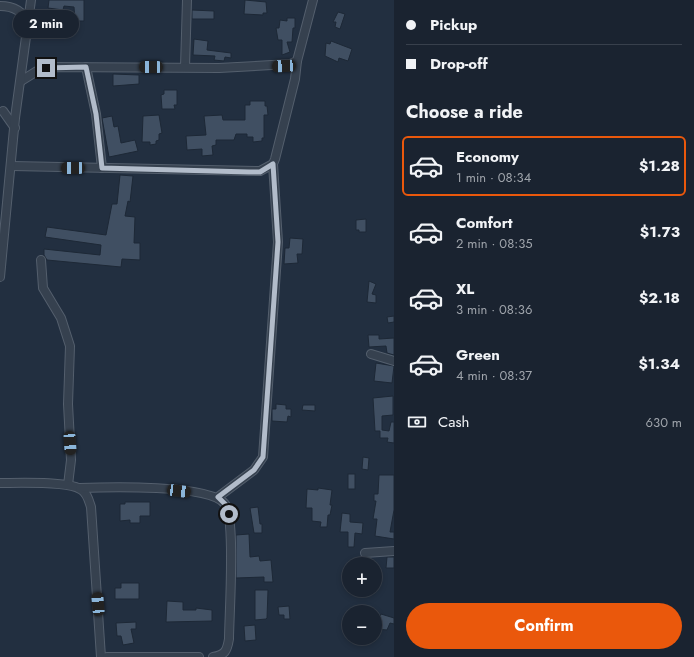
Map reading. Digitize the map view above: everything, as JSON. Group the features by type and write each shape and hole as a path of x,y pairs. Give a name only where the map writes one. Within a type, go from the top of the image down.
{"street":[{"path":"0,277 15,128 31,0"},
{"path":"185,67 187,0"},
{"path":"218,497 254,470 263,457 278,242 273,164 295,79 297,61 313,0"},
{"path":"0,6 18,10 25,16 28,23"},
{"path":"22,81 37,71 46,68 219,68 277,66 290,64 297,61"},
{"path":"86,67 96,114 102,168"},
{"path":"15,128 1,111 10,109 18,104"},
{"path":"12,166 260,172 273,164"},
{"path":"42,260 43,288 60,318 70,346 68,404 71,460 68,485"},
{"path":"371,354 394,361"},
{"path":"0,483 68,485 80,488 158,488 218,497 226,505 231,525 229,640 227,651 223,655 214,657"},
{"path":"80,488 89,499 91,507 101,657"},
{"path":"366,553 394,551"},
{"path":"107,657 199,657"}],"building":[{"path":"49,0 84,0 84,21 75,21 74,7 64,6 63,10 48,8"},
{"path":"245,0 266,2 267,13 263,13 263,15 244,14"},
{"path":"192,10 214,11 214,19 192,19"},
{"path":"338,12 345,14 340,29 335,27 336,22 333,22"},
{"path":"287,18 295,18 295,28 293,28 292,42 287,42 290,52 282,55 282,40 278,40 276,28 279,28 280,20 287,21"},
{"path":"194,39 208,41 207,50 231,53 231,58 225,57 224,61 214,60 215,56 193,55"},
{"path":"331,41 352,49 348,61 339,58 338,62 325,56 326,43 330,44"},
{"path":"113,74 139,75 139,84 113,86"},
{"path":"164,90 177,90 177,105 174,105 175,109 162,109 161,95 164,94"},
{"path":"250,101 265,101 265,106 267,106 268,115 264,115 264,138 262,138 262,141 253,142 253,137 247,137 247,134 236,134 234,140 216,140 216,145 212,146 213,155 202,156 202,149 187,150 186,136 206,135 204,116 222,115 223,120 245,120 245,105 250,105"},
{"path":"159,115 162,133 159,134 159,140 156,141 156,144 150,145 150,142 142,142 143,116"},
{"path":"112,116 114,127 118,126 121,143 135,140 138,151 109,157 102,118"},
{"path":"120,175 133,176 130,202 128,201 125,216 135,217 134,243 140,243 140,260 122,259 121,267 47,260 44,255 44,249 100,255 101,245 45,237 47,227 106,235 112,204 117,204"},
{"path":"366,219 366,232 359,232 359,230 356,230 356,220"},
{"path":"290,238 303,239 302,254 297,254 298,263 284,264 285,248 289,248"},
{"path":"369,281 376,284 372,294 376,295 376,303 367,302"},
{"path":"394,316 394,322 388,323 387,317"},
{"path":"368,335 379,335 379,339 394,338 394,355 387,353 386,346 369,347"},
{"path":"376,363 394,366 392,383 374,381"},
{"path":"393,396 393,415 382,416 382,430 389,431 391,422 394,422 394,443 387,442 388,438 380,438 380,431 375,431 373,398"},
{"path":"276,404 286,405 286,409 291,409 291,417 288,416 287,422 272,421 272,409 276,409"},
{"path":"303,405 315,405 315,411 302,410"},
{"path":"363,457 369,458 368,470 362,469"},
{"path":"348,474 355,474 355,489 348,489"},
{"path":"379,475 394,475 394,510 390,532 394,532 394,539 375,536 377,519 373,519 376,501 374,501 374,494 378,494"},
{"path":"318,488 332,490 330,505 332,505 330,515 328,515 327,527 320,527 321,522 312,521 312,508 306,508 307,489 318,490"},
{"path":"125,502 150,502 150,516 140,516 140,523 130,523 130,520 120,521 120,504 125,504"},
{"path":"258,507 260,524 262,524 262,533 254,533 250,508"},
{"path":"342,513 350,514 350,522 363,523 362,534 355,533 354,547 348,547 348,532 340,532"},
{"path":"249,534 250,557 259,556 260,561 271,560 273,582 264,582 264,577 236,578 236,535"},
{"path":"387,557 394,557 394,568 386,568"},
{"path":"121,583 139,583 139,599 115,599 115,588 121,588"},
{"path":"255,590 268,590 266,619 255,620"},
{"path":"167,601 183,602 183,610 196,610 196,608 212,610 212,621 166,622"},
{"path":"289,606 290,619 284,619 284,615 279,615 278,607"},
{"path":"382,614 394,618 394,624 390,623 387,630 382,630"},
{"path":"136,622 136,629 131,629 134,643 123,645 121,636 117,636 116,623"},
{"path":"255,625 256,640 245,641 244,626"}],"route":[{"path":"46,68 86,67 96,114 102,168 260,172 273,164 278,242 274,321 266,418 263,436 263,457 262,461 254,470 218,497 226,505 229,514"}]}
